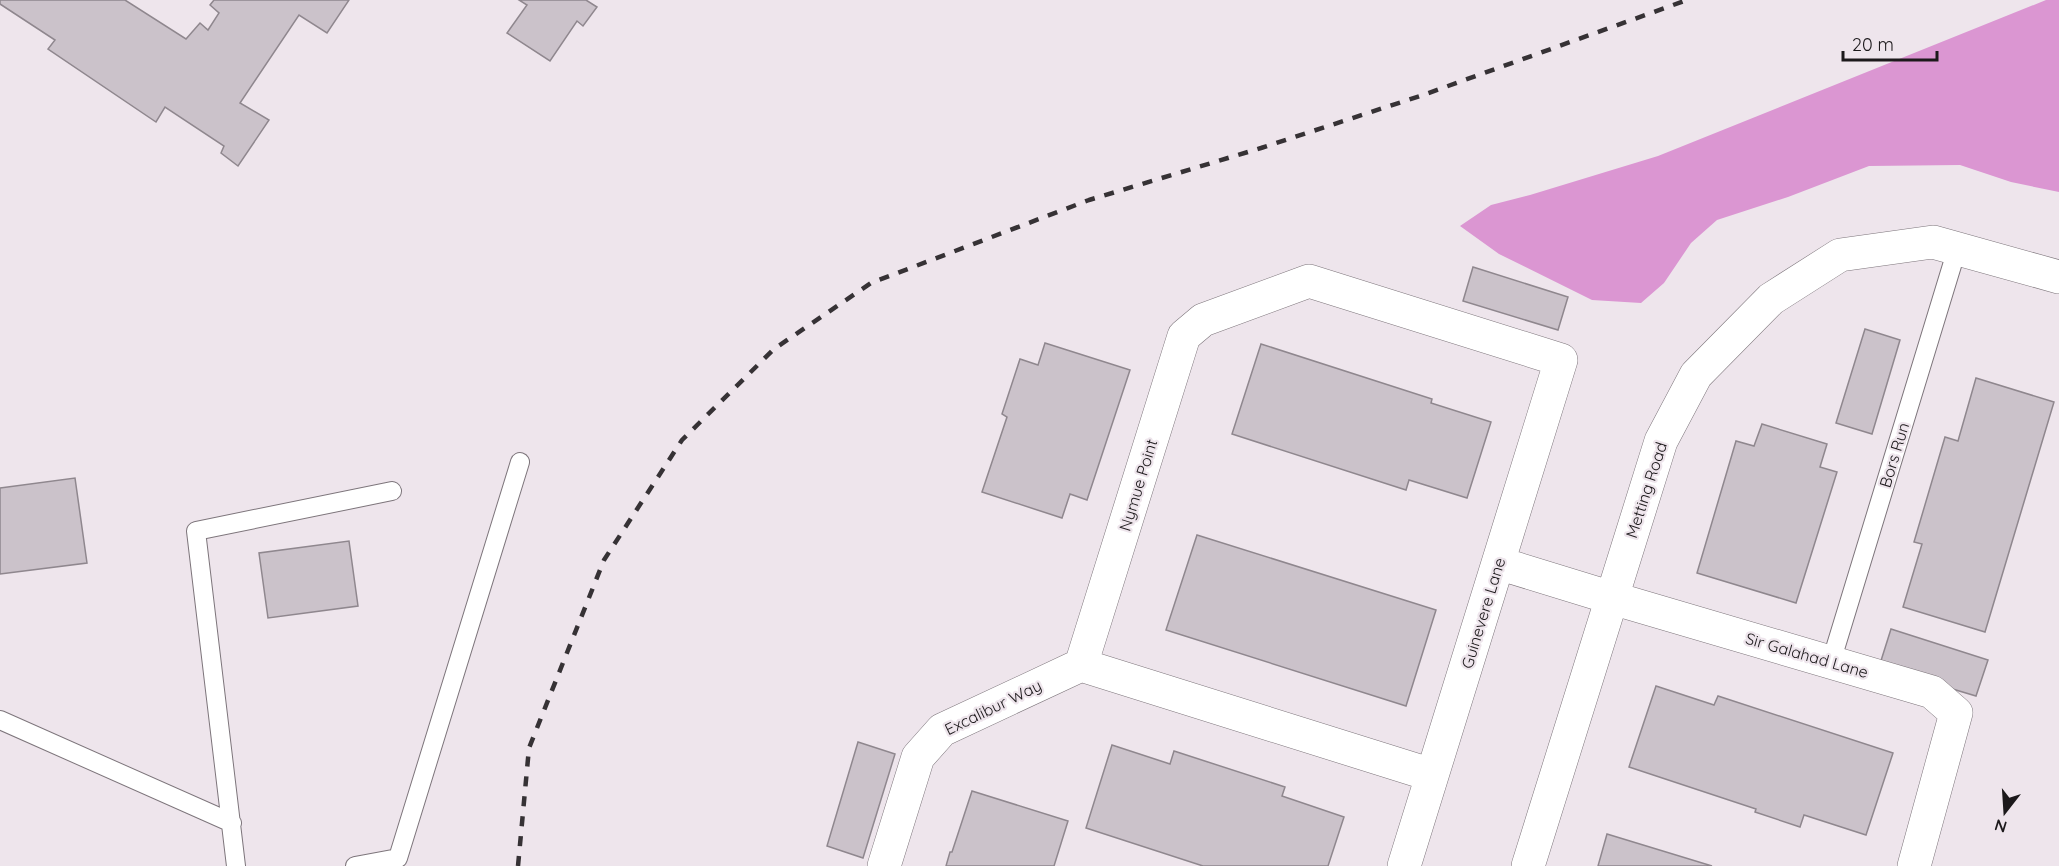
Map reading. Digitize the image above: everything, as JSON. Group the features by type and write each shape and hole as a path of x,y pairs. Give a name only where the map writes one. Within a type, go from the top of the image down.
{"street":[{"name":"Metting Road","path":"1528,866 1661,441 1696,375 1704,366 1771,299 1840,255 1933,242 2059,276"},
{"name":"Nymue Point","path":"1081,665 1184,336 1203,320 1309,281 1561,360"},
{"name":"Guinevere Lane","path":"1404,866 1561,360"},
{"name":"Sir Galahad Lane","path":"1498,562 1932,692 1956,713 1914,866"},
{"path":"1081,665 1432,775"},
{"name":"Excalibur Way","path":"884,866 918,758 942,730 1081,665"}],"lane":[{"name":"Bors Run","path":"1832,662 1957,249"},
{"path":"355,866 398,858 520,462"},
{"path":"236,866 196,531 392,491"},
{"path":"0,720 232,823"}],"shaded area":[{"path":"2046,0 2059,0 2059,192 2011,182 1960,165 1869,166 1788,197 1717,220 1691,243 1664,283 1641,303 1592,300 1499,254 1460,226 1491,205 1658,156"}],"building":[{"path":"0,0 125,0 186,39 200,23 208,30 219,13 210,5 214,0 349,0 327,33 299,15 240,103 269,120 238,166 221,153 224,146 165,107 156,122 48,49 55,40 0,4"},
{"path":"519,0 586,0 597,7 583,26 577,21 550,61 507,33 527,5"},
{"path":"1473,267 1568,297 1558,330 1463,301"},
{"path":"1865,329 1900,340 1872,434 1836,423"},
{"path":"1045,343 1130,370 1087,500 1070,494 1062,518 982,492 1007,417 1002,414 1020,359 1038,365"},
{"path":"1261,344 1432,399 1431,403 1491,422 1467,498 1409,480 1406,490 1232,434"},
{"path":"1976,378 2054,402 1985,632 1903,607 1922,544 1914,542 1945,437 1958,441"},
{"path":"1762,424 1827,444 1820,467 1837,472 1796,603 1697,573 1736,441 1754,446"},
{"path":"75,478 87,563 0,574 0,488"},
{"path":"1197,535 1436,610 1406,706 1166,630"},
{"path":"349,541 358,606 268,618 259,553"},
{"path":"1891,629 1988,660 1976,696 1879,667"},
{"path":"1656,686 1714,705 1718,696 1893,753 1866,835 1804,815 1800,827 1755,812 1756,809 1629,767"},
{"path":"858,742 895,754 863,858 827,846"},
{"path":"1112,745 1170,764 1174,751 1285,787 1282,796 1344,817 1328,866 1203,866 1086,828"},
{"path":"972,791 1068,821 1054,866 946,866"},
{"path":"1607,834 1712,866 1598,866"}],"railway":[{"path":"518,866 529,748 604,560 682,440 774,349 871,283 1089,200 1261,148 1423,95 1687,0"}]}
